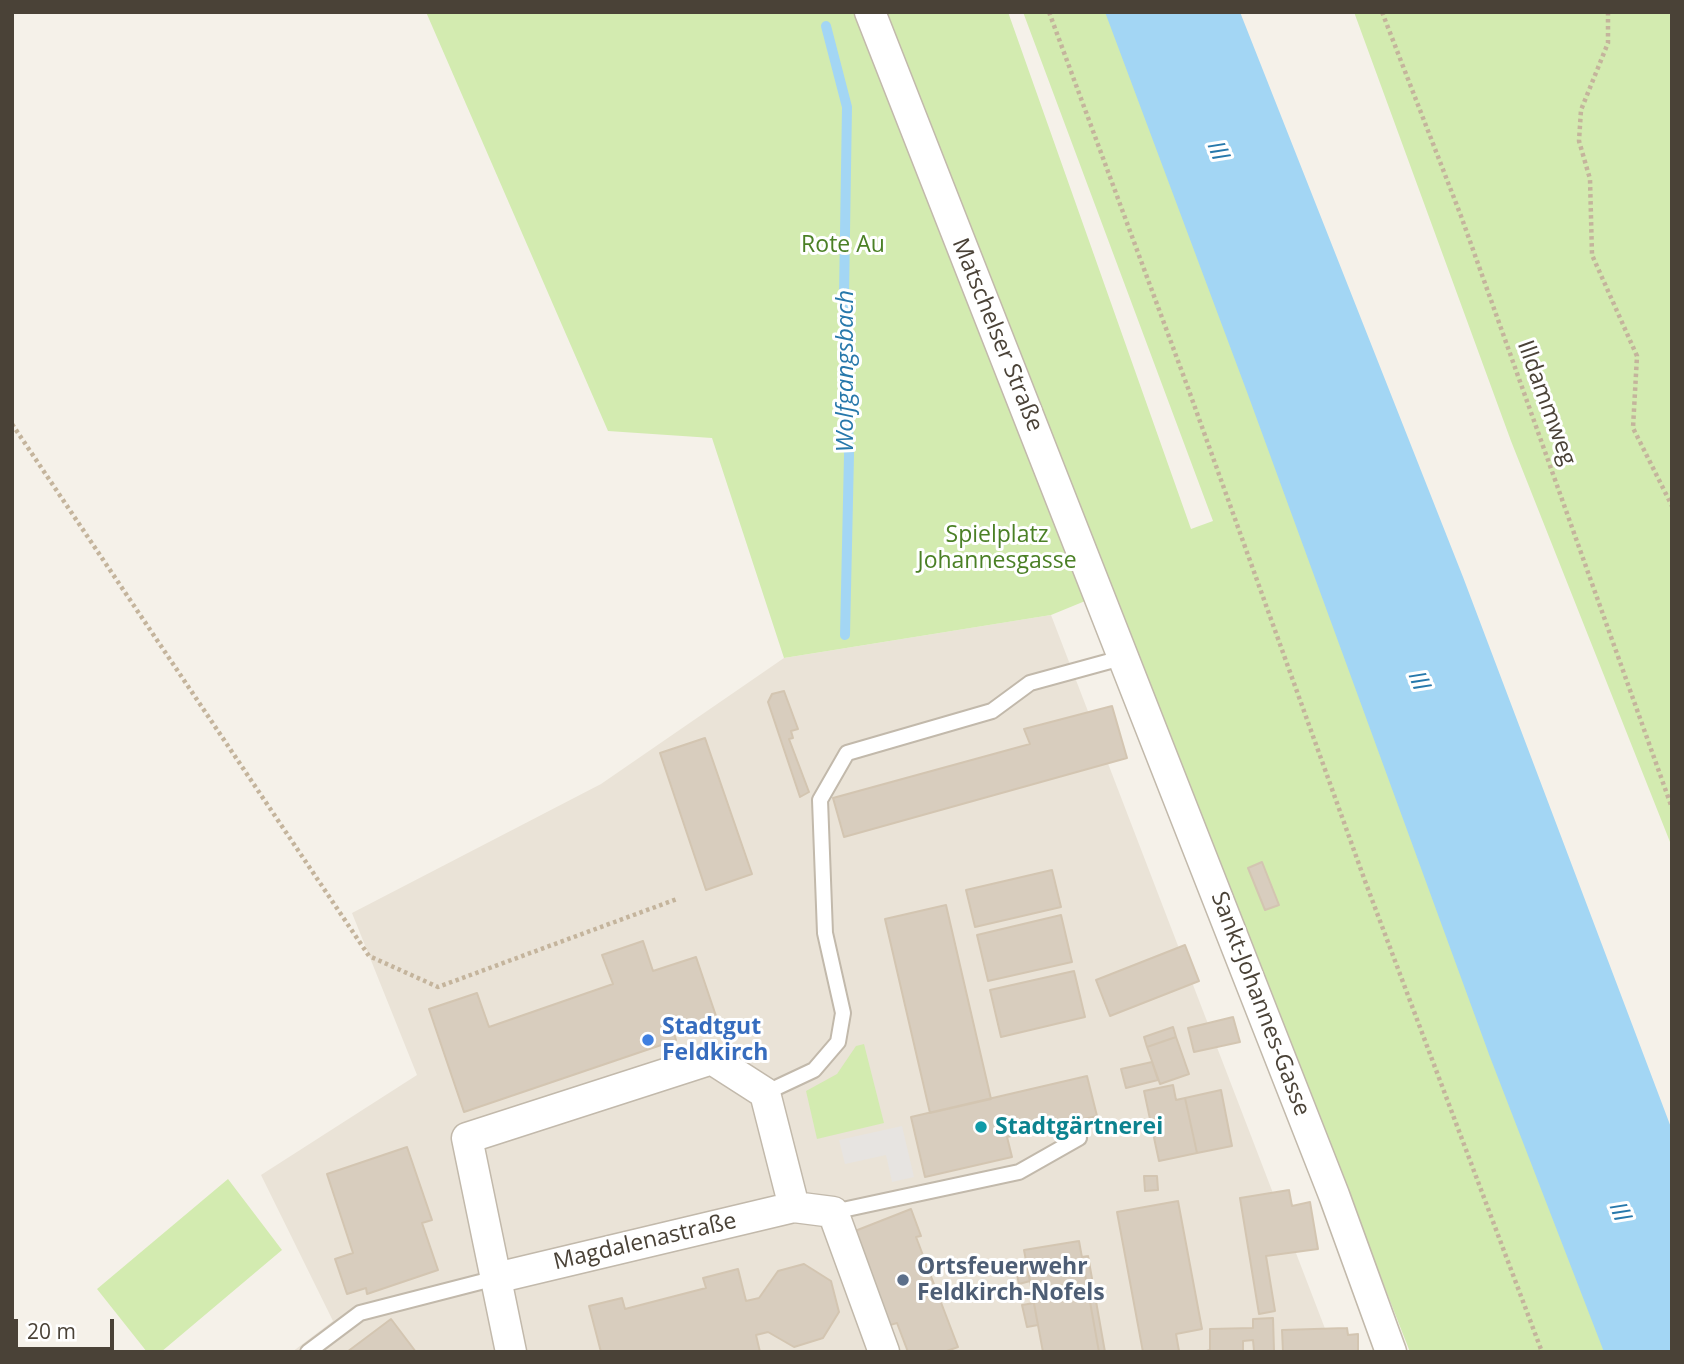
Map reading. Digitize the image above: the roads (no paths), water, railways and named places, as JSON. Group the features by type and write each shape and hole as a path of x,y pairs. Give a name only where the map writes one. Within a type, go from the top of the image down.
{"street":[{"name":"Matschelser Straße","path":"870,12 1125,657"},
{"name":"Sankt-Johannes-Gasse","path":"1125,657 1334,1195 1391,1352"},
{"path":"511,1352 467,1138 712,1059 765,1093 794,1207"},
{"name":"Magdalenastraße","path":"496,1278 794,1207 833,1212"},
{"path":"833,1212 884,1352"}],"lane":[{"path":"765,1093 814,1070 838,1042 843,1013 825,933 820,800 847,753 992,711 1030,683 1125,657"},
{"path":"833,1212 1019,1172 1079,1138"},
{"name":"Magdalenastraße","path":"308,1352 360,1313 496,1278"}],"water":[{"name":"Ill","path":"1105,12 1240,12 1463,577 1672,1130 1672,1352 1604,1352 1490,1057"}],"waterway":[{"name":"Wolfgangsbach","path":"826,26 847,107 844,296 849,455 845,635"}],"place":[{"name":"Stadtgut Feldkirch","path":"648,1040"},
{"name":"Stadtgärtnerei","path":"981,1127"},
{"name":"Ortsfeuerwehr Feldkirch-Nofels","path":"903,1280"}],"park label":[{"name":"Rote Au","path":"843,245"},
{"name":"Spielplatz Johannesgasse","path":"997,548"}]}
